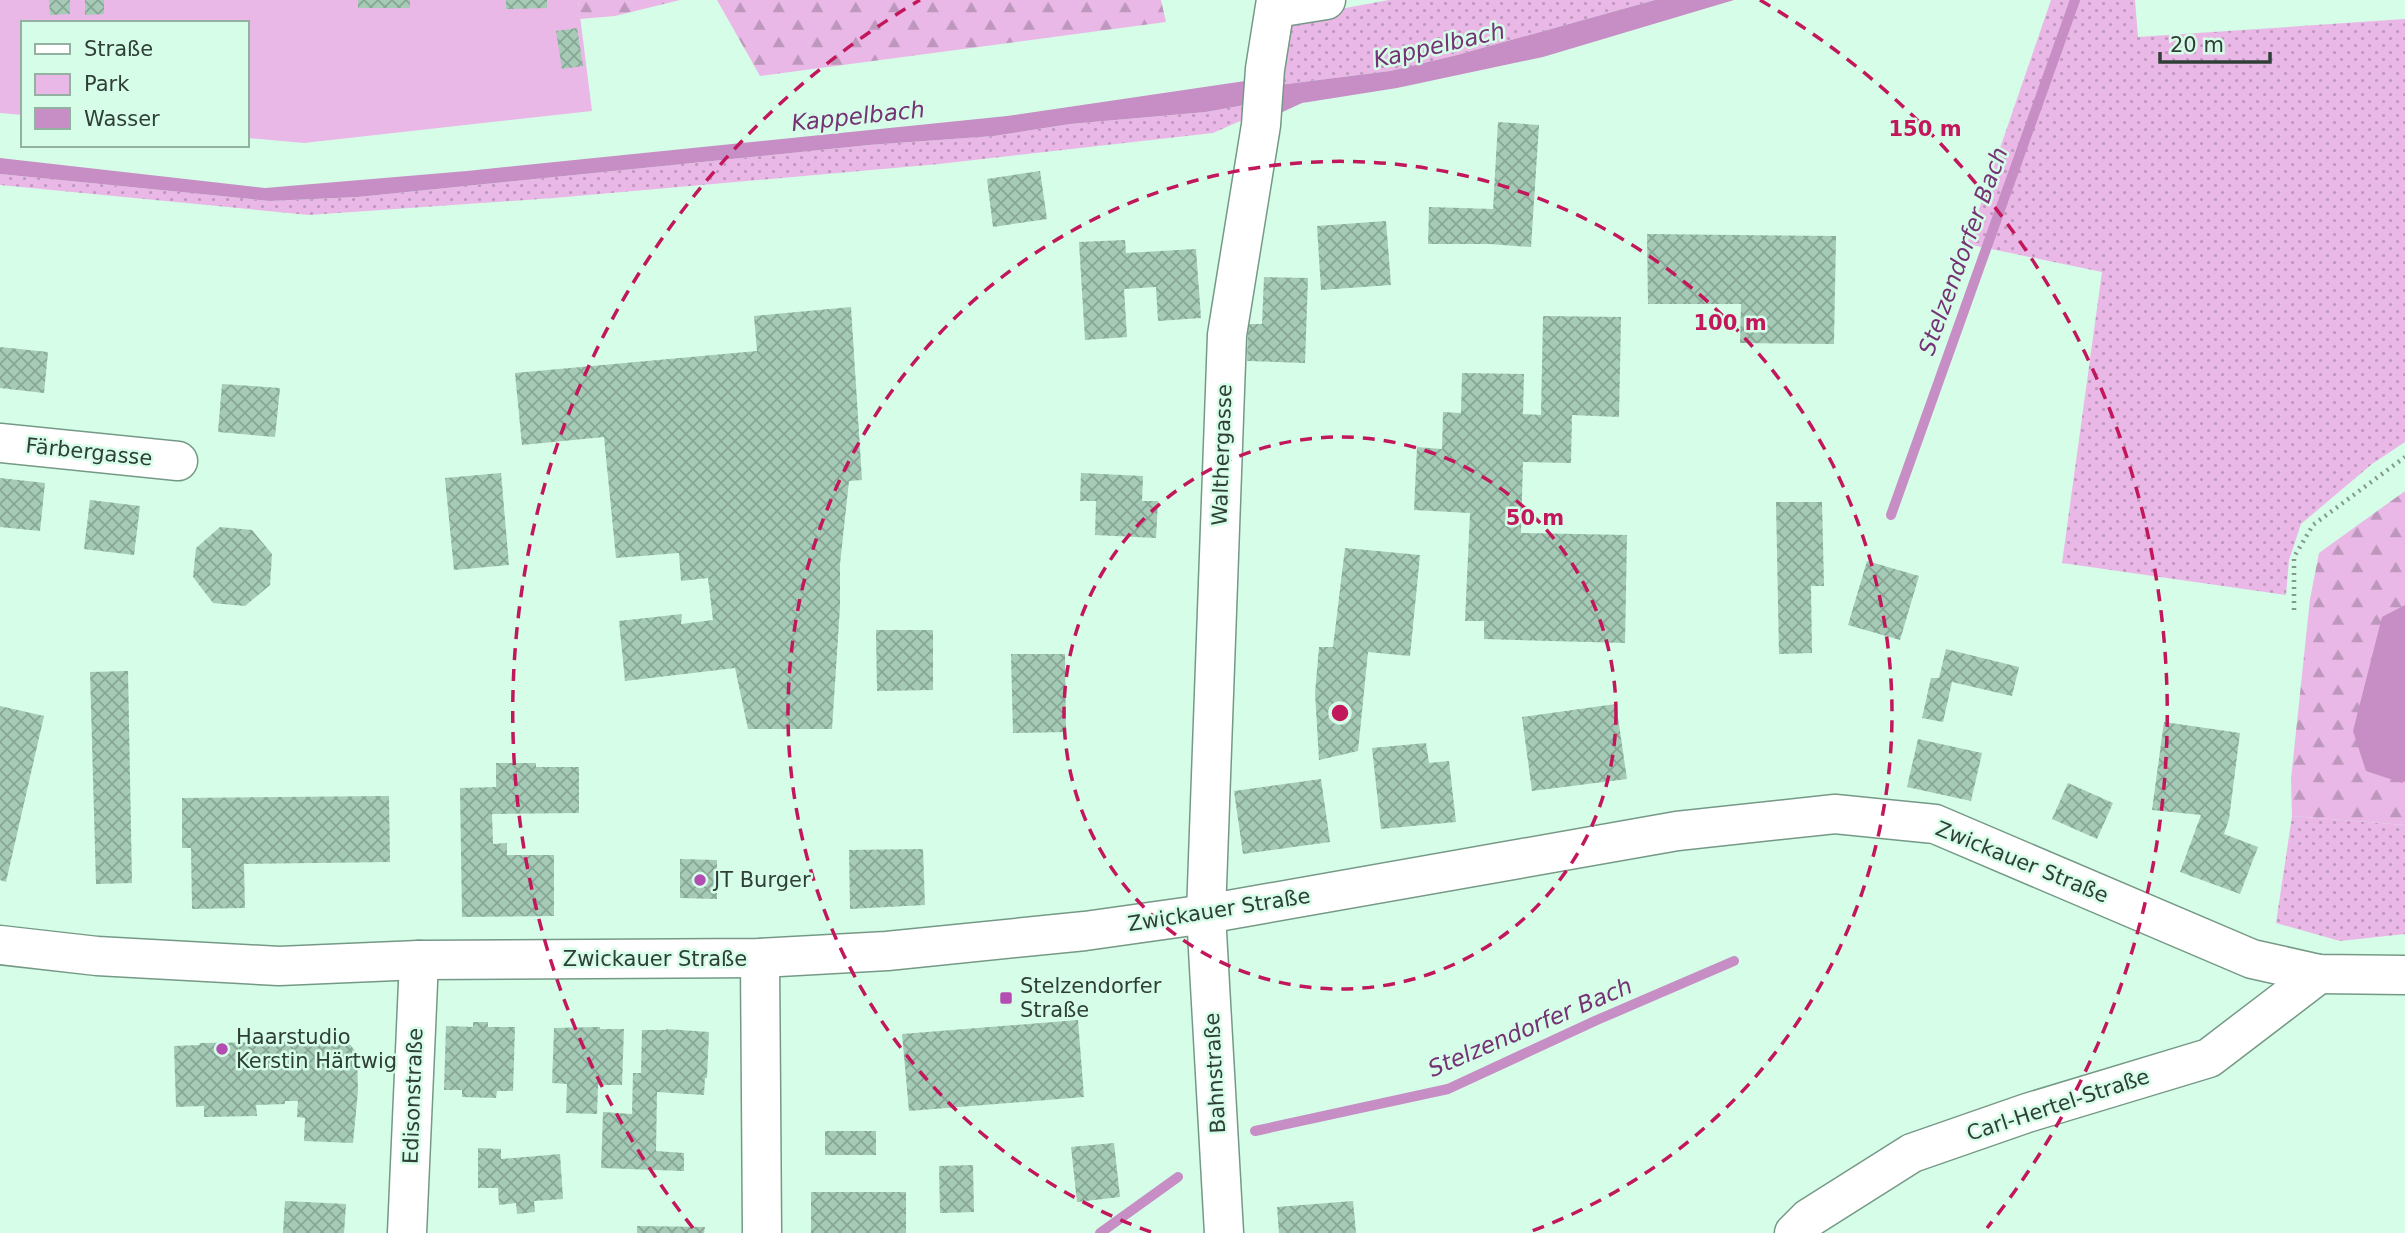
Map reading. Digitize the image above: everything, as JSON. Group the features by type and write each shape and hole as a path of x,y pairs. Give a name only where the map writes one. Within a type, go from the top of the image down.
{"street":[{"path":"1276,4 1326,0"},
{"name":"Walthergasse","path":"1206,914 1227,335 1261,125 1265,68 1276,4"},
{"name":"Färbergasse","path":"0,443 178,461"},
{"name":"Zwickauer Straße","path":"0,945 97,956 279,967 419,960 760,958 887,951 1206,914 1677,831 1835,814 1935,824 2252,959 2319,974 2405,975"},
{"name":"Bahnstraße","path":"1206,914 1224,1233"},
{"path":"760,958 762,1233"},
{"name":"Edisonstraße","path":"407,1233 419,960"},
{"name":"Carl-Hertel-Straße","path":"1794,1233 1809,1218 1912,1153 2028,1113 2209,1058 2319,974"}],"path":[{"path":"2294,610 2294,557 2312,525 2405,457"}],"green space":[{"path":"0,0 578,0 592,111 304,143 248,138 248,21 21,21 21,115 0,113"},
{"path":"578,0 680,0 615,16 580,19"},
{"path":"717,0 1161,0 1166,22 760,76"},
{"path":"1389,0 1655,0 1390,71 1279,85 1291,18"},
{"path":"2051,0 2135,0 2138,37 2405,19 2405,442 2372,464 2301,524 2289,560 2286,595 2062,563 2102,272 1967,244"},
{"path":"1250,104 1247,118 1213,133 939,164 554,198 309,215 0,185 0,174 270,201 358,197 869,145 994,136 1070,124 1206,112"},
{"path":"2405,491 2405,825 2292,816 2291,779 2310,599 2319,553"},
{"path":"2292,816 2405,825 2405,934 2340,941 2276,923"}],"water":[{"path":"1655,0 1734,0 1543,57 1397,88 1302,103 1276,115 1279,85 1390,71"},
{"path":"1245,81 1250,104 1206,112 1070,124 994,136 869,145 358,197 270,201 0,174 0,158 265,188 467,171 1007,116"},
{"path":"2405,605 2405,781 2402,783 2366,771 2353,731 2382,617"}],"building":[{"path":"49,0 70,0 70,14 50,15"},
{"path":"85,0 104,0 104,14 85,15"},
{"path":"358,0 410,0 410,8 358,8"},
{"path":"506,0 547,0 547,8 506,9"},
{"path":"577,28 583,66 562,69 556,31"},
{"path":"1498,122 1539,125 1531,247 1428,244 1429,207 1493,209"},
{"path":"1040,171 1047,219 993,227 987,179"},
{"path":"1386,221 1391,285 1321,290 1317,226"},
{"path":"1647,234 1836,236 1834,344 1740,343 1741,304 1648,304"},
{"path":"1125,240 1126,253 1196,249 1201,318 1158,321 1156,287 1124,289 1127,337 1085,340 1079,242"},
{"path":"1264,277 1308,278 1305,363 1247,361 1248,324 1262,324"},
{"path":"851,307 862,480 849,481 840,564 832,729 748,729 735,668 625,681 619,621 682,614 681,624 713,620 708,578 681,581 679,553 616,558 604,437 522,445 515,373 757,351 754,316"},
{"path":"1543,316 1621,317 1619,417 1572,415 1571,463 1523,462 1521,533 1627,535 1625,643 1484,639 1484,621 1465,621 1470,513 1414,510 1417,447 1442,449 1443,412 1461,413 1462,373 1524,374 1523,414 1541,415"},
{"path":"0,347 48,352 44,393 0,388"},
{"path":"222,384 280,388 275,437 218,432"},
{"path":"501,473 509,565 454,570 445,478"},
{"path":"1081,473 1143,476 1142,501 1158,501 1156,538 1095,535 1096,501 1080,501"},
{"path":"0,478 45,483 40,531 0,527"},
{"path":"90,500 140,506 134,555 84,549"},
{"path":"1776,502 1822,502 1824,586 1811,586 1812,653 1779,654"},
{"path":"220,527 252,530 272,554 270,585 245,606 213,603 193,577 196,548"},
{"path":"1345,548 1420,555 1410,656 1368,652 1358,751 1319,760 1315,693 1319,647 1333,647"},
{"path":"1867,561 1919,576 1900,640 1848,625"},
{"path":"876,630 933,630 933,690 877,691"},
{"path":"1946,649 2019,667 2012,696 1952,682 1943,722 1922,718 1931,678 1939,678"},
{"path":"1011,654 1065,654 1066,732 1013,733"},
{"path":"128,671 132,883 96,884 90,672"},
{"path":"1616,704 1627,779 1532,791 1522,717"},
{"path":"0,706 44,716 6,882 0,880"},
{"path":"2164,722 2240,733 2229,819 2224,834 2258,847 2240,894 2180,872 2201,815 2152,810"},
{"path":"1918,739 1982,753 1971,801 1907,787"},
{"path":"1426,743 1429,763 1449,761 1456,822 1381,829 1372,748"},
{"path":"496,763 579,767 579,813 492,814 493,844 507,843 507,855 554,855 554,916 462,917 460,788 496,787"},
{"path":"1321,779 1330,842 1243,854 1234,791"},
{"path":"2068,783 2113,803 2097,839 2052,819"},
{"path":"389,796 390,862 244,864 245,908 192,909 191,848 182,848 182,798"},
{"path":"923,849 925,905 850,909 849,850"},
{"path":"680,859 717,860 717,899 680,898"},
{"path":"1078,1020 1084,1097 909,1111 902,1034"},
{"path":"473,1022 488,1022 488,1027 515,1027 513,1091 497,1091 496,1098 462,1097 462,1090 444,1090 446,1026 473,1027"},
{"path":"554,1028 624,1029 622,1085 598,1085 597,1114 566,1113 567,1084 552,1083"},
{"path":"642,1030 709,1032 704,1095 657,1092 656,1151 684,1153 684,1171 601,1168 603,1112 632,1114 633,1073 641,1073"},
{"path":"347,1041 357,1053 358,1091 353,1143 304,1141 305,1118 297,1117 298,1101 256,1105 257,1116 204,1117 204,1106 176,1107 174,1046 200,1043"},
{"path":"825,1131 876,1131 876,1155 825,1155"},
{"path":"1114,1143 1120,1197 1077,1202 1071,1147"},
{"path":"478,1148 501,1149 501,1159 560,1154 563,1199 534,1201 535,1212 517,1214 516,1203 499,1205 498,1188 478,1188"},
{"path":"973,1165 974,1212 940,1213 939,1166"},
{"path":"811,1192 906,1192 906,1233 811,1233"},
{"path":"285,1201 346,1204 344,1233 283,1233"},
{"path":"1353,1201 1356,1233 1279,1233 1277,1207"},
{"path":"637,1226 705,1227 704,1233 637,1233"}],"waterway":[{"name":"Stelzendorfer Bach","path":"1891,515 2075,0"},
{"name":"Stelzendorfer Bach","path":"1255,1131 1448,1089 1597,1020 1734,961"},
{"name":"Stelzendorfer Bach","path":"1100,1233 1178,1177"}],"place":[{"name":"JT Burger","path":"700,880"},
{"name":"Stelzendorfer Straße","path":"1006,998"},
{"name":"Haarstudio Kerstin Härtwig","path":"222,1049"}],"water label":[{"name":"Kappelbach","path":"1439,45"},
{"name":"Kappelbach","path":"858,116"}]}
